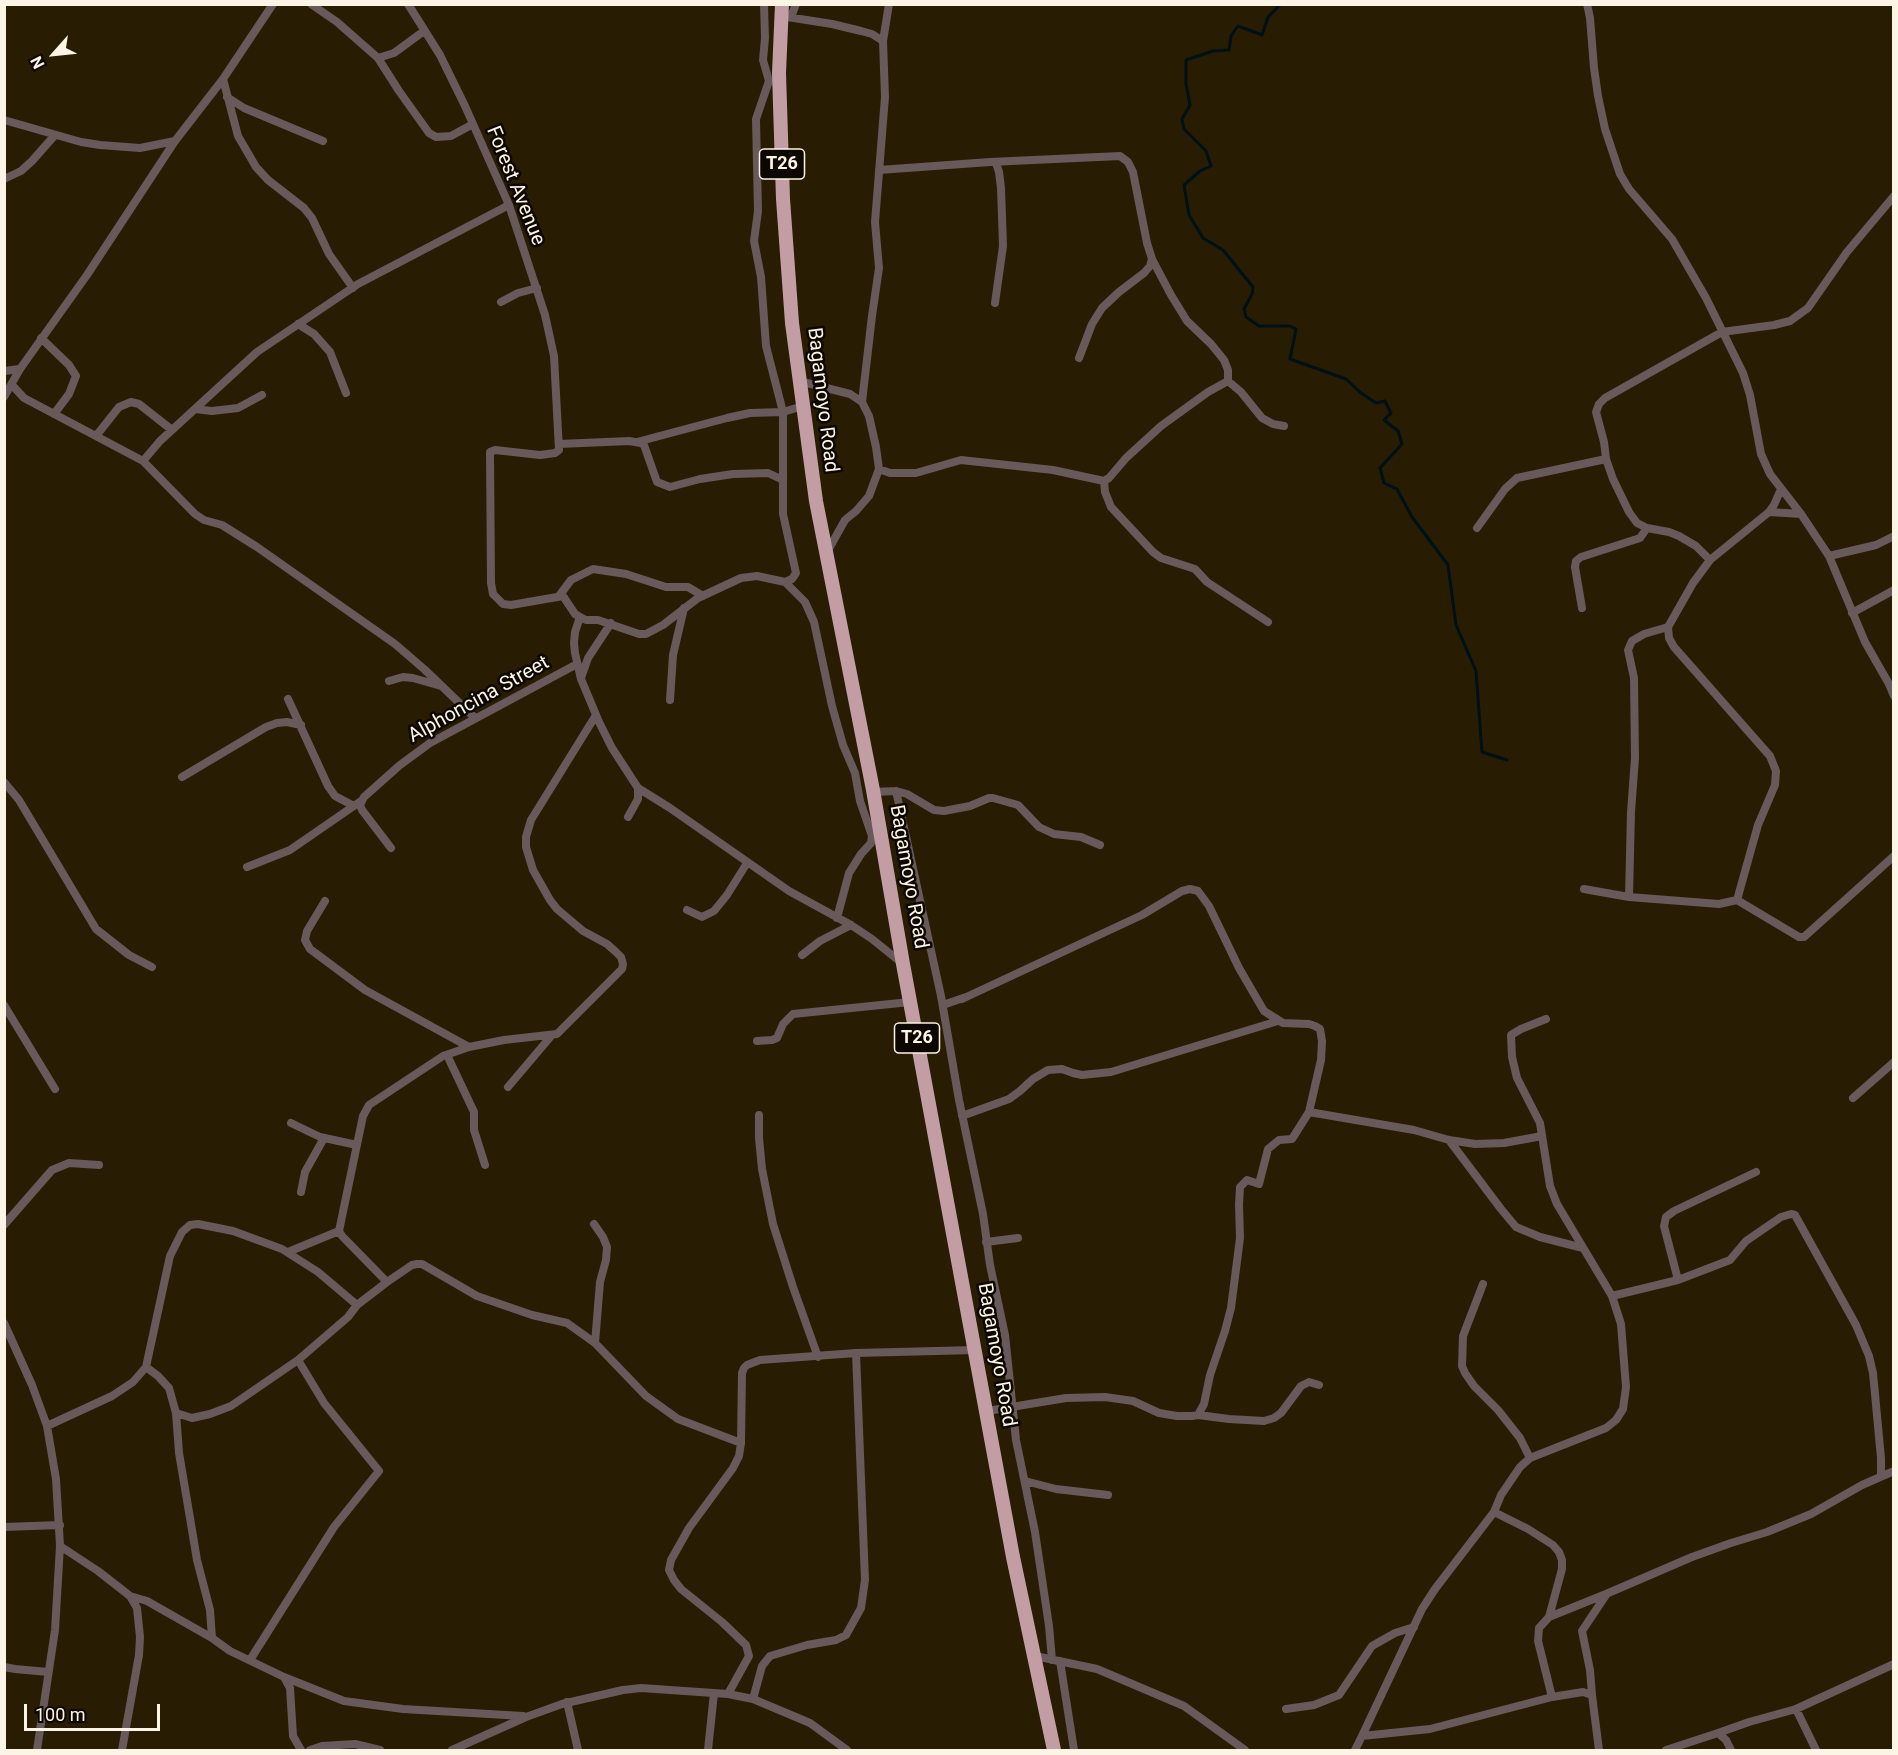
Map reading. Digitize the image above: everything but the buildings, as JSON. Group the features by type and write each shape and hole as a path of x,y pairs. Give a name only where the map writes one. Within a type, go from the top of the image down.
{"highway":[{"name":"Bagamoyo Road","path":"785,13 779,73 783,199 792,323 816,501 873,792 1013,1557 1054,1750"}],"street":[{"path":"4,397 20,369 87,275 175,141 223,79 273,4"},
{"path":"311,4 337,22 378,58 429,133 436,137 451,136 473,124"},
{"name":"Forest Avenue","path":"408,4 440,55 509,205 537,288 554,356 559,444"},
{"path":"764,4 763,60 769,81 756,119 758,211 754,241 761,277 766,346 783,412 783,514 796,573 792,579 785,582 749,576 703,596 663,625 646,634 580,617 575,614 566,598 559,596 511,605 503,604 494,594 491,583 490,452 495,450 549,454 559,450 559,444 637,442 750,413 783,412 803,406"},
{"path":"785,13 796,4"},
{"path":"862,402 879,268 875,222 885,97 884,41 889,4"},
{"path":"1587,4 1598,96 1605,129 1620,174 1629,189 1672,239 1706,298 1743,373 1750,395 1761,454 1770,474 1801,514 1829,556 1864,642 1889,684 1893,696"},
{"path":"785,13 872,34 884,41"},
{"path":"378,58 394,53 424,30"},
{"path":"223,79 238,136 256,167 268,180 304,208 312,218 329,254 353,288"},
{"path":"227,97 244,108 322,141"},
{"path":"4,120 99,145 140,148 175,141"},
{"path":"4,179 21,171 55,135"},
{"path":"879,170 1120,156 1128,162 1133,171 1147,243 1152,259 1171,295 1187,321 1224,360 1228,370 1228,381 1241,392 1262,418 1273,424 1284,426"},
{"path":"995,303 1003,246 1001,188 996,163"},
{"path":"1710,560 1696,546 1679,536 1647,528 1637,523 1629,512 1606,459 1596,412 1599,404 1605,398 1722,332 1790,321 1808,308 1847,252 1893,196"},
{"path":"143,461 172,430 257,352 353,288 509,205"},
{"path":"1079,358 1092,324 1102,308 1144,273 1152,259"},
{"path":"501,303 518,293 537,288"},
{"path":"298,324 314,334 330,352 346,393"},
{"path":"41,338 58,357 69,365 76,376 69,394 54,414"},
{"path":"4,371 20,369"},
{"path":"799,381 850,394 862,402 873,430 879,469 869,496 845,520 826,555"},
{"path":"879,469 890,473 916,472 961,460 1053,470 1104,481 1161,426 1208,392 1228,381"},
{"path":"12,385 24,398 143,461 195,514 204,520 222,525 257,547 395,645 475,718"},
{"path":"195,410 238,408 261,395"},
{"path":"96,436 119,407 131,402 139,404 172,430"},
{"path":"637,442 644,445 657,482 670,487 684,485 700,478 741,473 768,473 783,480"},
{"path":"1477,528 1505,489 1516,478 1526,474 1606,459"},
{"path":"1104,481 1105,492 1112,507 1152,552 1161,558 1195,569 1207,582 1268,622"},
{"path":"1737,900 1758,825 1775,785 1776,771 1770,756 1674,648 1669,638 1668,627 1710,560 1769,512 1780,489"},
{"path":"1769,512 1801,514"},
{"path":"1582,608 1576,561 1581,557 1640,538 1647,528"},
{"path":"1829,556 1876,545 1893,536"},
{"path":"559,596 572,580 593,569 613,571 666,587 688,587 703,596"},
{"path":"785,582 805,602 814,622 835,717 843,745 855,773 860,801 872,836 871,843 849,873 837,918"},
{"path":"1852,613 1893,590"},
{"path":"670,700 673,655 684,608"},
{"path":"580,617 574,644 581,679 612,748 638,788 789,891 851,925 903,964"},
{"path":"581,679 588,658 611,624"},
{"path":"1629,897 1635,758 1634,678 1628,650 1632,641 1644,634 1668,627"},
{"name":"Alphoncina Street","path":"247,867 290,850 358,804 376,786 430,743 577,664"},
{"path":"388,681 403,677 441,686"},
{"path":"288,699 328,786 335,796 358,804 391,848"},
{"path":"387,1282 339,1231 363,1116 371,1102 447,1054 513,1038 552,1035 561,1031 619,973 623,964 621,957 607,944 583,931 557,909 533,870 526,847 526,837 531,820 596,715"},
{"path":"182,777 272,725 287,722 301,725"},
{"path":"4,782 19,800 96,929 129,955 152,967"},
{"path":"628,817 638,799 638,788"},
{"path":"873,792 896,791 907,794 934,810 944,811 970,806 993,798 1018,805 1040,828 1054,834 1081,837 1101,845"},
{"path":"896,791 943,1005 962,1116 983,1214 986,1242 1005,1335 1016,1440 1074,1750"},
{"path":"1584,889 1629,897 1719,904 1737,900 1799,937 1804,937 1893,856"},
{"path":"687,910 702,916 714,910 727,895 747,863"},
{"path":"962,999 1142,915 1182,891 1190,889 1198,891 1203,897 1264,1011 1278,1021 1295,1025 1309,1024 1320,1029 1322,1034 1321,1060 1309,1112 1292,1139 1279,1140 1268,1149 1259,1184 1247,1180 1240,1187 1240,1238 1231,1308 1210,1375 1204,1404 1197,1415"},
{"path":"325,901 307,931 305,940 310,949 365,990 469,1047"},
{"path":"802,955 851,925"},
{"path":"943,1005 1015,976 1042,968 1101,940"},
{"path":"757,1041 777,1038 783,1024 793,1014 910,1002"},
{"path":"6,1010 54,1089"},
{"path":"1355,1750 1414,1627 1435,1589 1494,1512 1501,1495 1520,1467 1530,1458 1606,1428 1616,1420 1623,1409 1626,1387 1621,1324 1612,1296 1557,1204 1550,1186 1540,1123 1517,1078 1512,1057 1512,1035 1546,1019"},
{"path":"962,1116 1009,1099 1048,1070 1062,1069 1082,1075 1110,1072 1278,1021"},
{"path":"508,1087 552,1035"},
{"path":"447,1054 474,1112 474,1130 485,1165"},
{"path":"1853,1098 1893,1062"},
{"path":"1309,1112 1414,1130 1449,1140 1475,1144 1504,1143 1542,1136"},
{"path":"759,1115 762,1169 773,1224 818,1357"},
{"path":"291,1124 324,1138 357,1145"},
{"path":"301,1192 305,1172 324,1138"},
{"path":"1449,1140 1516,1227 1540,1237 1583,1248"},
{"path":"4,1225 52,1170 69,1163 99,1165"},
{"path":"1678,1280 1664,1226 1666,1217 1756,1172"},
{"path":"1612,1296 1678,1280 1730,1260 1746,1241 1781,1217 1787,1214 1795,1215 1856,1325 1869,1356 1881,1476"},
{"path":"47,1426 112,1396 133,1382 146,1367 170,1256 182,1232 190,1225 198,1224 233,1231 288,1252 318,1272 357,1305"},
{"path":"594,1224 607,1247 600,1282 595,1343"},
{"path":"288,1252 339,1231"},
{"path":"986,1242 1018,1238"},
{"path":"176,1413 192,1418 231,1406 298,1360 348,1317 357,1305 387,1282 412,1265 422,1264 477,1296 532,1315 567,1323 595,1343 646,1396 678,1419 741,1443"},
{"path":"1483,1284 1463,1336 1462,1366 1474,1386 1498,1410 1520,1438 1530,1458"},
{"path":"4,1323 32,1385 47,1426 56,1479 60,1525 55,1630 37,1750"},
{"path":"728,1694 749,1656 746,1645 681,1589 669,1570 670,1560 689,1528 733,1468 739,1456 742,1373 747,1365 760,1359 856,1353 976,1350"},
{"path":"753,1699 762,1666 770,1656 807,1645 836,1640 846,1635 861,1608 865,1580 856,1353"},
{"path":"250,1660 334,1527 379,1471 324,1403 298,1360"},
{"path":"146,1367 170,1388 176,1413 179,1454 202,1587 210,1610 212,1638"},
{"path":"987,1411 1066,1398 1105,1397 1133,1401 1160,1413 1177,1416 1197,1415 1264,1421 1281,1413 1301,1386 1309,1382 1319,1384"},
{"path":"1552,1697 1538,1641 1539,1628 1549,1617 1692,1557 1767,1532 1811,1514 1893,1471"},
{"path":"1025,1482 1056,1489 1108,1495"},
{"path":"1494,1512 1510,1518 1545,1539 1559,1551 1562,1569 1549,1617"},
{"path":"4,1527 60,1525"},
{"path":"60,1546 130,1596 147,1601 212,1638 230,1651 284,1677 344,1701 403,1709 526,1717"},
{"path":"1599,1750 1590,1670 1582,1631 1606,1594"},
{"path":"122,1750 140,1637 137,1608 130,1596"},
{"path":"1286,1709 1314,1705 1339,1695 1372,1646 1395,1633 1414,1627"},
{"path":"1035,1656 1097,1669 1184,1706 1245,1750"},
{"path":"1666,1750 1796,1709 1893,1664"},
{"path":"4,1667 48,1672"},
{"path":"284,1677 290,1688 293,1736 302,1750"},
{"path":"452,1750 526,1717 567,1702 641,1688 728,1694 753,1699 810,1723 847,1750"},
{"path":"1362,1736 1430,1729 1552,1697 1583,1692 1592,1695"},
{"path":"708,1750 714,1693"},
{"path":"567,1702 578,1750"},
{"path":"1796,1709 1816,1750"},
{"path":"1718,1733 1726,1740 1731,1750"},
{"path":"310,1750 322,1746 355,1744 380,1750"}],"waterway":[{"path":"1281,4 1268,17 1262,35 1238,26 1231,36 1229,50 1213,51 1186,60 1186,84 1190,105 1182,119 1184,129 1206,151 1211,166 1200,171 1184,185 1189,215 1203,238 1223,250 1253,287 1244,309 1246,317 1259,326 1290,326 1296,329 1290,359 1346,379 1376,403 1385,401 1391,413 1384,420 1398,431 1402,444 1380,468 1384,483 1397,489 1412,517 1448,565 1456,625 1476,671 1482,752 1507,760"}]}
